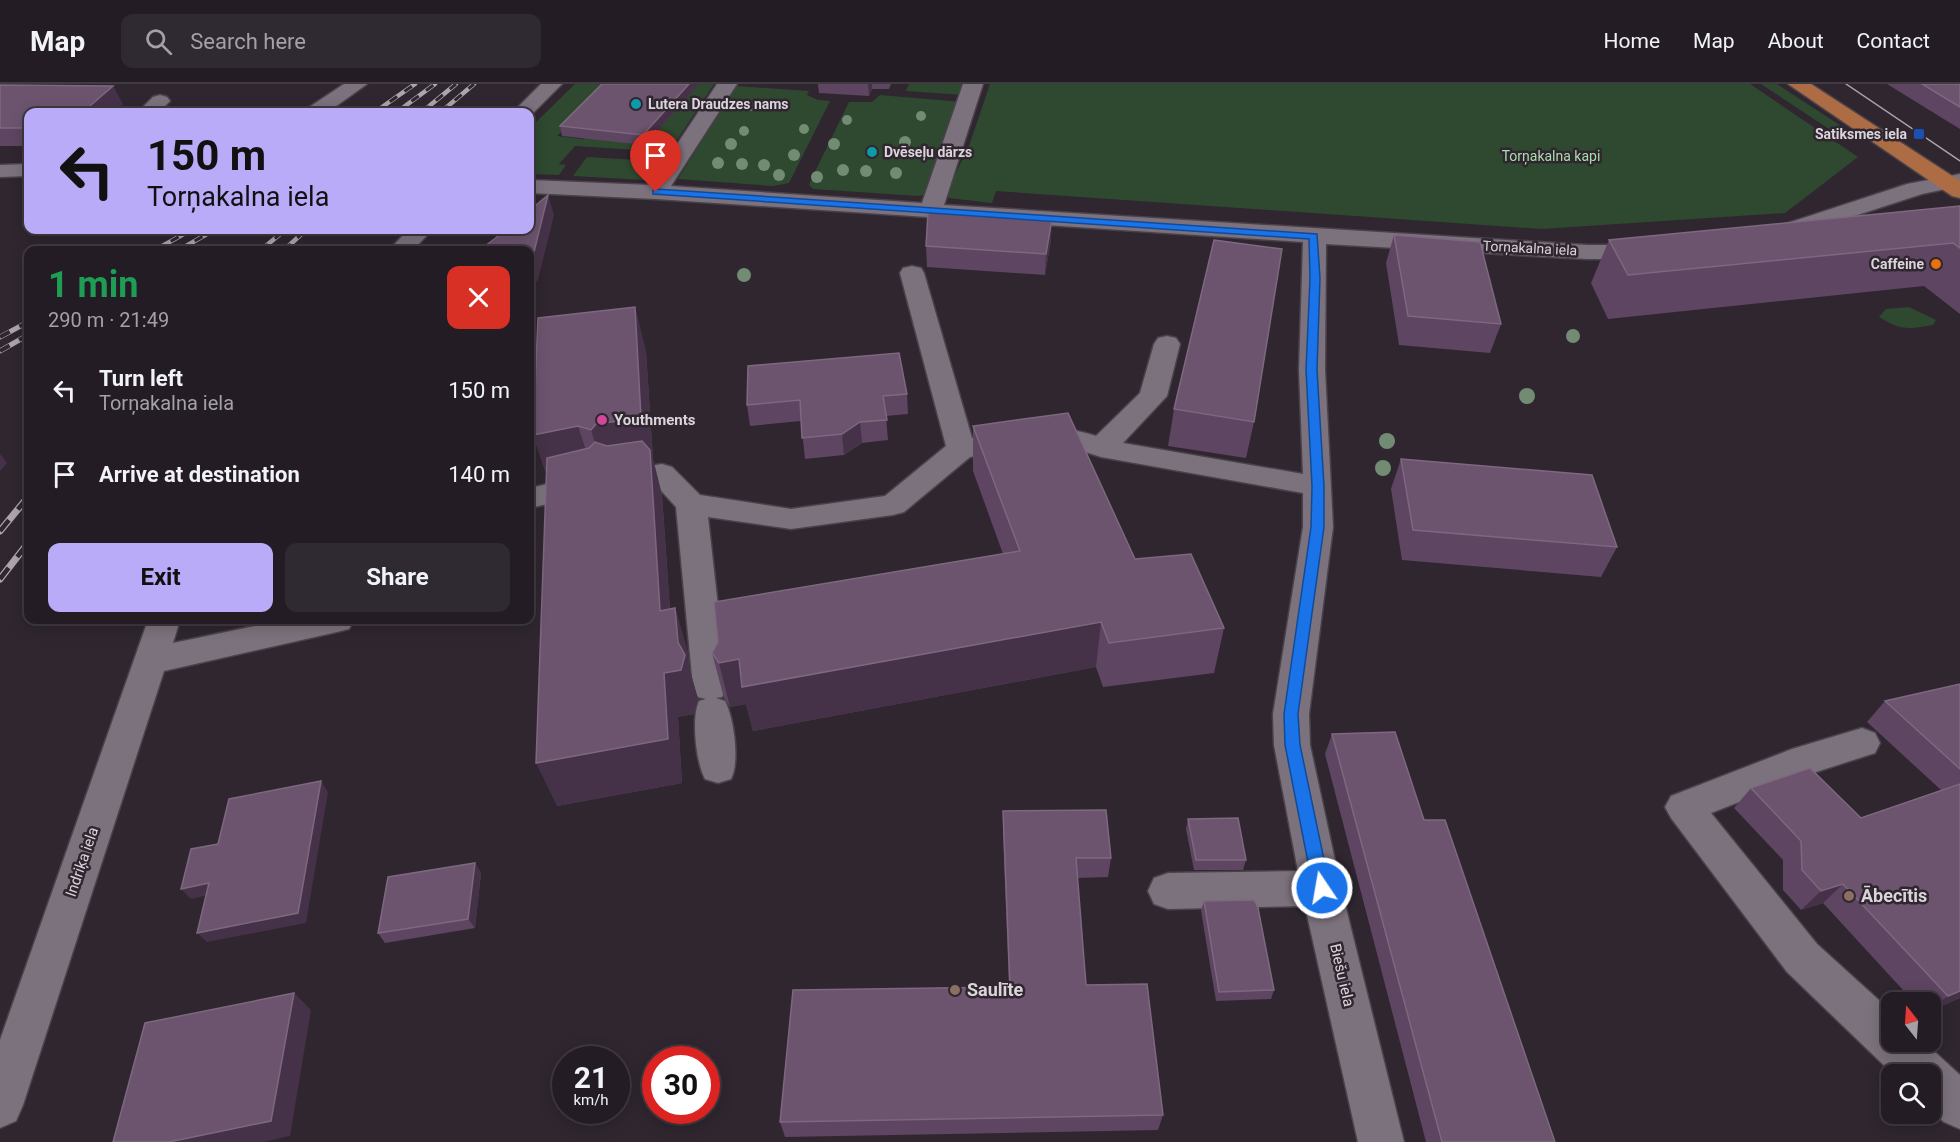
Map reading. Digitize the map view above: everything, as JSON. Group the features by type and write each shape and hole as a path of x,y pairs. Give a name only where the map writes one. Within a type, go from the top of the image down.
{"main road":[{"path":"1798,84 1955,184"}],"street":[{"path":"321,108 357,84"},
{"path":"527,108 552,84"},
{"path":"656,192 727,84"},
{"path":"931,210 973,84"},
{"path":"0,171 24,170"},
{"path":"0,186 24,184"},
{"path":"1759,237 1803,227 1955,184"},
{"name":"Torņakalna iela","path":"534,187 656,192 1587,252 1669,251"},
{"path":"404,246 417,234"},
{"name":"Biešu iela","path":"1314,236 1315,278 1311,370 1318,486 1318,527 1291,714 1292,745 1322,888 1381,1142"},
{"path":"912,273 960,449"},
{"path":"1101,448 1153,396 1167,344"},
{"path":"534,497 607,482 662,474 691,504 790,519 892,504 960,449 1043,436 1070,437 1101,448 1318,486"},
{"path":"691,504 718,768"},
{"name":"Indriķa iela","path":"0,1105 163,624"},
{"path":"150,661 319,624"},
{"path":"1862,743 1805,760 1684,807 1802,958 1915,1064"},
{"path":"1168,891 1322,888"},
{"path":"1941,1088 1960,1106"}],"green space":[{"path":"575,84 613,84 557,136 583,139 591,130 645,145 699,84 714,84 669,152 575,146 559,164 566,165 559,175 534,174 534,124"},
{"path":"909,84 967,84 964,95 906,91"},
{"name":"Torņakalna kapi","path":"990,84 1750,84 1858,157 1785,213 1542,229 996,191 992,203 949,198 948,189 969,146"},
{"path":"1761,84 1777,84 1861,139 1847,141"},
{"path":"736,86 809,91 807,95 818,100 830,101 789,183 773,186 678,179"},
{"path":"880,95 962,102 925,195 813,189 809,185 811,180 849,102 872,102"},
{"path":"641,155 666,157 653,177 645,180 573,176 587,157 637,160"},
{"path":"1909,307 1936,320 1933,325 1905,328 1879,317 1886,309"}],"building":[{"name":"Lutera Draudzes nams","path":"602,84 689,84 643,135 560,126"},
{"path":"1922,84 1960,84 1960,107"},
{"path":"0,85 113,86 88,108 24,108 24,128 0,128"},
{"path":"548,195 534,252 534,246 485,246 501,234 534,234 534,207"},
{"path":"1960,206 1960,248 1953,243 1628,275 1609,240"},
{"path":"928,212 1052,219 1046,254 926,246"},
{"path":"1394,235 1480,242 1501,324 1408,316"},
{"path":"1214,240 1282,249 1254,422 1174,409"},
{"path":"635,307 641,418 596,424 591,430 578,426 534,435 538,318"},
{"path":"899,353 907,394 883,396 887,420 860,422 842,434 802,438 800,400 747,405 748,366"},
{"path":"1068,413 1135,559 1191,554 1224,628 1109,643 1101,622 742,687 739,659 719,663 712,653 718,642 714,602 1020,551 973,426"},
{"path":"642,441 650,450 660,611 675,608 678,642 685,655 681,670 664,673 668,739 536,763 547,458 589,448 595,442 607,446"},
{"path":"1401,459 1592,475 1617,547 1413,530"},
{"path":"1960,684 1960,769 1885,701"},
{"path":"1395,732 1424,820 1445,820 1555,1142 1442,1142 1332,734"},
{"path":"1810,768 1861,818 1960,784 1960,991 1948,996 1843,884 1821,891 1802,870 1801,841 1751,788"},
{"path":"321,781 298,913 197,933 209,883 181,889 191,849 218,844 229,799"},
{"path":"1106,810 1111,858 1076,858 1086,985 1147,984 1163,1115 780,1122 793,990 1010,987 1003,811"},
{"path":"1238,818 1246,860 1196,860 1188,819"},
{"path":"475,863 468,919 378,933 388,877"},
{"path":"1254,900 1258,908 1274,990 1219,992 1204,901"},
{"path":"294,993 271,1121 169,1142 113,1142 145,1023"}],"tram line":[{"path":"1846,84 1960,161"}],"railway":[{"path":"381,108 415,84"},
{"path":"402,108 435,84"},
{"path":"427,108 456,84"},
{"path":"446,108 474,84"},
{"path":"162,246 184,234"},
{"path":"186,246 207,234"},
{"path":"266,246 280,234"},
{"path":"288,246 302,234"},
{"path":"0,337 24,324"},
{"path":"0,351 24,337"},
{"path":"0,531 24,502"},
{"path":"0,579 24,548"}],"place":[{"name":"Lutera Draudzes nams","path":"636,104"},
{"name":"Satiksmes iela","path":"1919,134"},
{"name":"Dvēseļu dārzs","path":"872,152"},
{"name":"Caffeine","path":"1936,264"},
{"name":"Youthments","path":"602,420"},
{"name":"Ābecītis","path":"1849,896"},
{"name":"Saulīte","path":"955,990"}],"route":[{"path":"656,192 1314,236 1315,278 1311,370 1318,486 1318,527 1291,714 1292,745 1322,888"}]}
